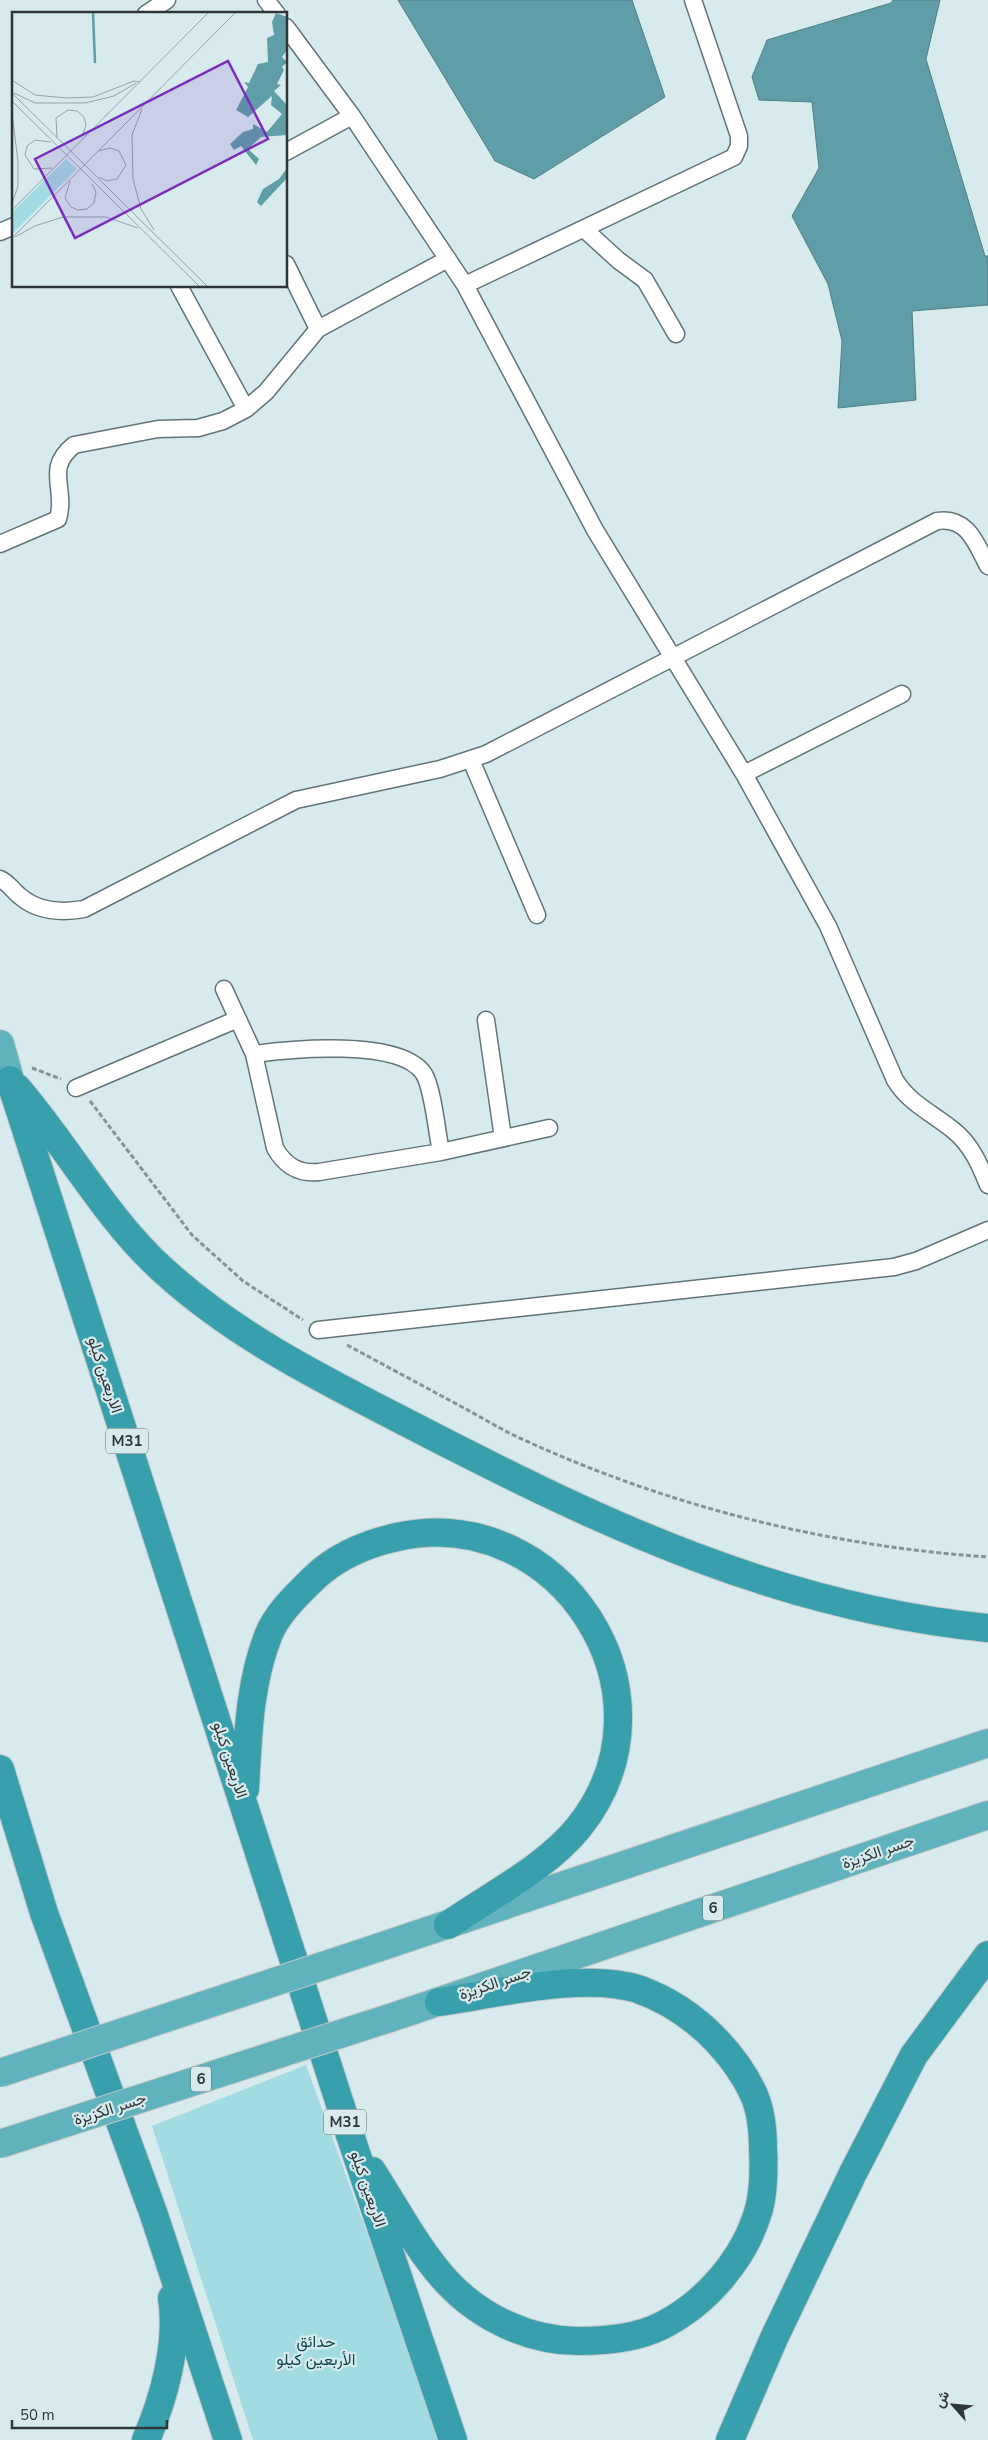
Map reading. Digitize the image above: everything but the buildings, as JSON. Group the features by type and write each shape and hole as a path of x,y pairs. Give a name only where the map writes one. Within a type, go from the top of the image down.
{"highway":[{"path":"5,1063 116,1219 144,1251 186,1291 218,1316 285,1359 517,1480 590,1514 692,1557 758,1580 826,1600 894,1615 988,1628"},
{"name":"الاربعين كيلو","path":"5,1063 350,2135 453,2440"},
{"path":"244,1803 250,1709 255,1675 266,1642 283,1610 319,1574 340,1557 376,1541 408,1534 438,1532 466,1535 494,1542 523,1556 547,1572 564,1589 591,1624 609,1656 616,1686 619,1716 611,1768 597,1799 579,1827 555,1851 448,1925"},
{"path":"0,2072 448,1925 988,1743"},
{"path":"0,1769 44,1912 154,2216 228,2440"},
{"name":"جسر الكزيزة","path":"0,2144 439,2002 988,1815"},
{"path":"0,1831 44,1912"},
{"path":"730,2440 774,2338 836,2208 914,2055 988,1955"},
{"path":"350,2135 427,2256 449,2284 493,2318 516,2328 539,2336 564,2341 614,2340 660,2327 684,2313 705,2296 726,2272 743,2246 758,2210 764,2172 763,2133 755,2097 742,2072 704,2027 679,2008 638,1989 604,1983 569,1983 439,2002"},
{"path":"146,2440 158,2406 170,2358 174,2309 154,2216"}],"street":[{"path":"149,12 167,0"},
{"path":"266,0 275,12"},
{"path":"465,285 726,162 736,152 739,136 693,0"},
{"path":"288,30 352,116 465,285 595,530 744,774 828,926 895,1080 911,1101 955,1132 966,1144 976,1158 988,1185"},
{"path":"288,151 352,116"},
{"path":"0,232 12,227"},
{"path":"584,229 618,260 645,280 676,334"},
{"path":"0,544 58,519 61,506 57,466 63,454 74,445 158,429 198,428 223,421 246,409 266,392 318,329 448,260"},
{"path":"288,268 318,329"},
{"path":"180,288 246,409"},
{"path":"0,879 8,883 22,898 45,910 64,912 84,909 296,800 440,769 471,760 500,747 672,656 937,521 953,520 966,528 988,566"},
{"path":"744,774 902,694"},
{"path":"471,760 537,915"},
{"path":"224,989 254,1054 275,1148 280,1156 293,1168 310,1173 319,1172 441,1152 548,1128"},
{"path":"76,1088 238,1019"},
{"path":"486,1020 503,1138"},
{"path":"254,1054 300,1048 359,1050 401,1058 415,1065 424,1074 428,1087 441,1152"},
{"path":"318,1330 894,1267 916,1261 988,1230"}],"path":[{"path":"5,1063 42,1071 76,1088 99,1111 192,1235 243,1281 318,1330 522,1439 586,1467 650,1491 716,1511 783,1528 899,1548 988,1557"}],"green space":[{"name":"حدائق الأربعين كيلو","path":"306,2065 405,2338 438,2440 253,2440 152,2126"}],"shaded area":[{"path":"398,0 632,0 665,97 534,179 495,161"},
{"path":"893,0 940,0 926,59 985,256 988,256 988,305 912,311 916,400 838,408 842,341 828,284 792,216 819,168 812,102 759,100 752,77 767,40 891,3"}]}
